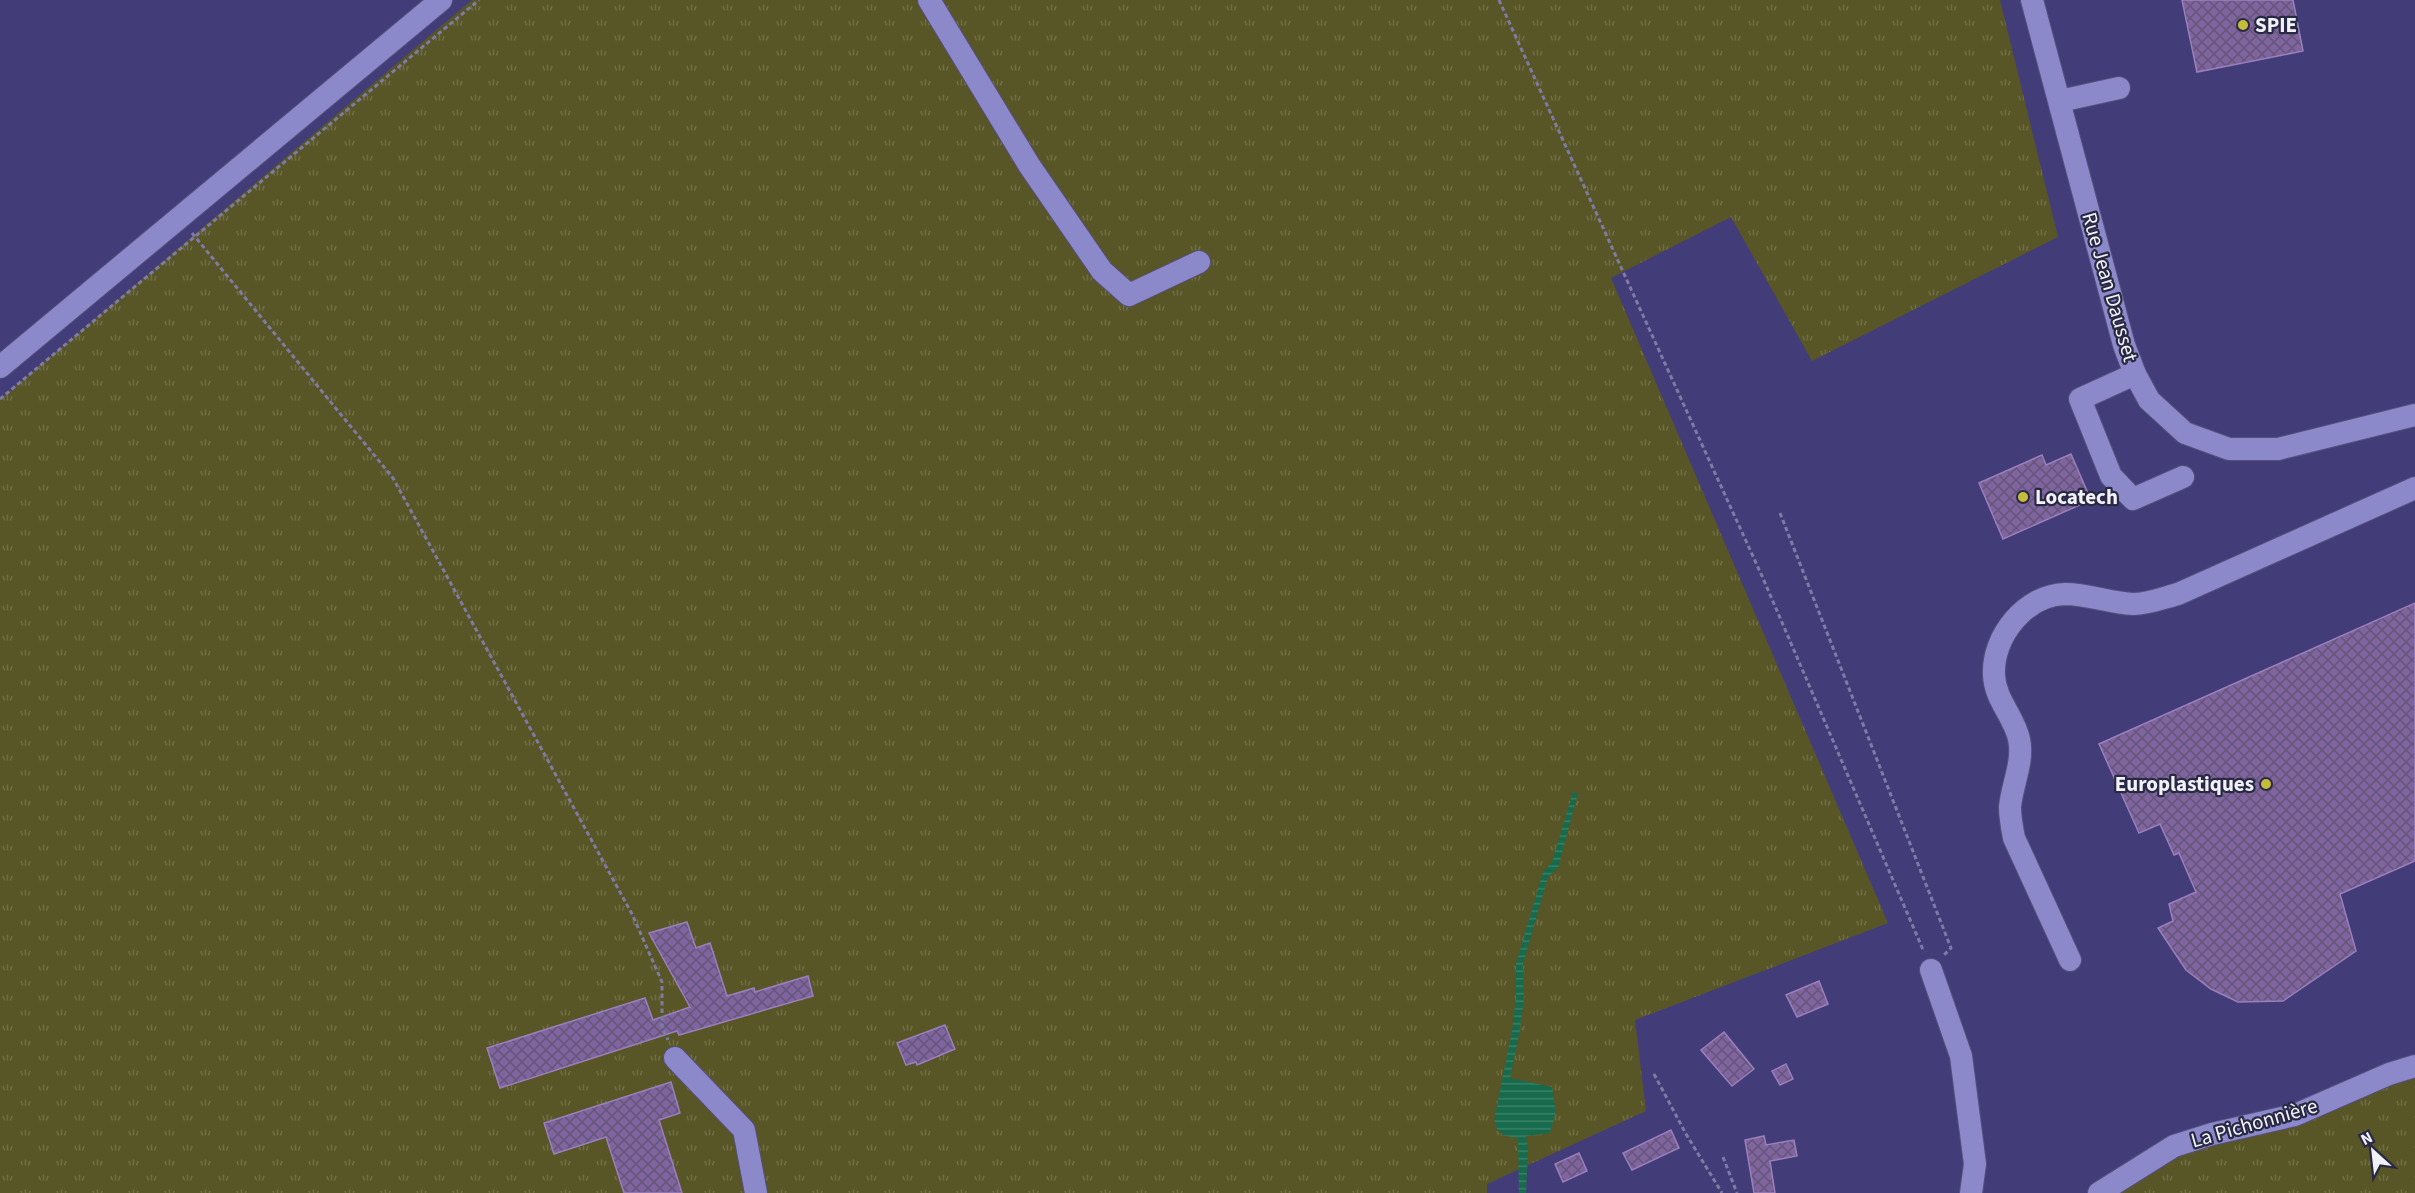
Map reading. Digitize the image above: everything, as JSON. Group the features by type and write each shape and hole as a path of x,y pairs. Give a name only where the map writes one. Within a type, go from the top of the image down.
{"street":[{"path":"0,367 441,0"},
{"path":"929,0 1029,165 1102,271 1129,295 1199,262"},
{"name":"Rue Jean Dausset","path":"2032,0 2124,345 2135,374 2149,400 2185,433 2229,449 2278,449 2415,415"},
{"path":"2060,101 2119,88"},
{"path":"2135,374 2080,399 2111,476 2133,499 2183,477"},
{"path":"2070,960 2014,838 2011,825 2010,806 2020,759 2019,741 2015,726 1997,693 1994,676 1995,659 2001,640 2012,622 2026,608 2042,600 2063,594 2135,604 2178,594 2415,488"},
{"path":"1931,970 1961,1056 1975,1164 1971,1193"},
{"path":"675,1058 744,1130 756,1193"},
{"name":"La Pichonnière","path":"2099,1193 2174,1146 2212,1134 2295,1115 2389,1074 2415,1066"}],"path":[{"path":"0,399 479,0"},
{"path":"1498,0 1762,576 1931,970 1951,948 1780,513"},
{"path":"180,217 393,478 632,914 662,982 662,1026 675,1058"},
{"path":"1654,1074 1686,1134 1722,1193"},
{"path":"1723,1157 1737,1193"}],"green space":[{"path":"472,0 2000,0 2058,237 1812,361 1731,217 1611,278 1888,923 1635,1020 1646,1111 1487,1184 1487,1193 0,1193 0,399"},
{"path":"2415,1077 2415,1193 2116,1193 2174,1146"}],"shaded area":[{"path":"1573,792 1578,793 1558,868 1548,877 1523,964 1524,999 1510,1078 1552,1087 1556,1112 1550,1133 1526,1136 1528,1150 1526,1193 1519,1193 1518,1138 1504,1135 1497,1129 1495,1115 1512,1031 1516,997 1516,964 1543,872 1552,862"}],"building":[{"name":"SPIE","path":"2182,0 2293,0 2303,51 2197,72"},
{"name":"Locatech","path":"2071,454 2091,500 2003,539 1979,483 2042,455 2046,465"},
{"name":"Europlastiques","path":"2415,603 2415,861 2340,894 2356,951 2283,1001 2238,1002 2211,989 2186,970 2158,928 2173,921 2169,904 2196,892 2179,853 2174,855 2160,824 2139,833 2099,744"},
{"path":"687,922 696,948 710,943 727,996 754,988 755,992 808,976 813,996 679,1035 677,1031 500,1088 487,1048 645,998 653,1020 690,1007 649,933"},
{"path":"1819,981 1828,1004 1797,1017 1786,995"},
{"path":"945,1025 955,1049 917,1065 916,1062 906,1065 897,1043"},
{"path":"1724,1032 1754,1069 1732,1086 1701,1050"},
{"path":"1786,1064 1793,1079 1780,1085 1772,1071"},
{"path":"671,1082 680,1113 659,1120 682,1193 624,1193 606,1137 554,1154 544,1123"},
{"path":"1671,1130 1679,1148 1632,1170 1623,1153"},
{"path":"1764,1136 1766,1145 1794,1140 1797,1156 1770,1161 1775,1193 1754,1193 1745,1140"},
{"path":"1579,1153 1587,1171 1563,1182 1555,1164"}],"place":[{"name":"SPIE","path":"2243,25"},
{"name":"Locatech","path":"2023,497"},
{"name":"Europlastiques","path":"2266,784"}]}
